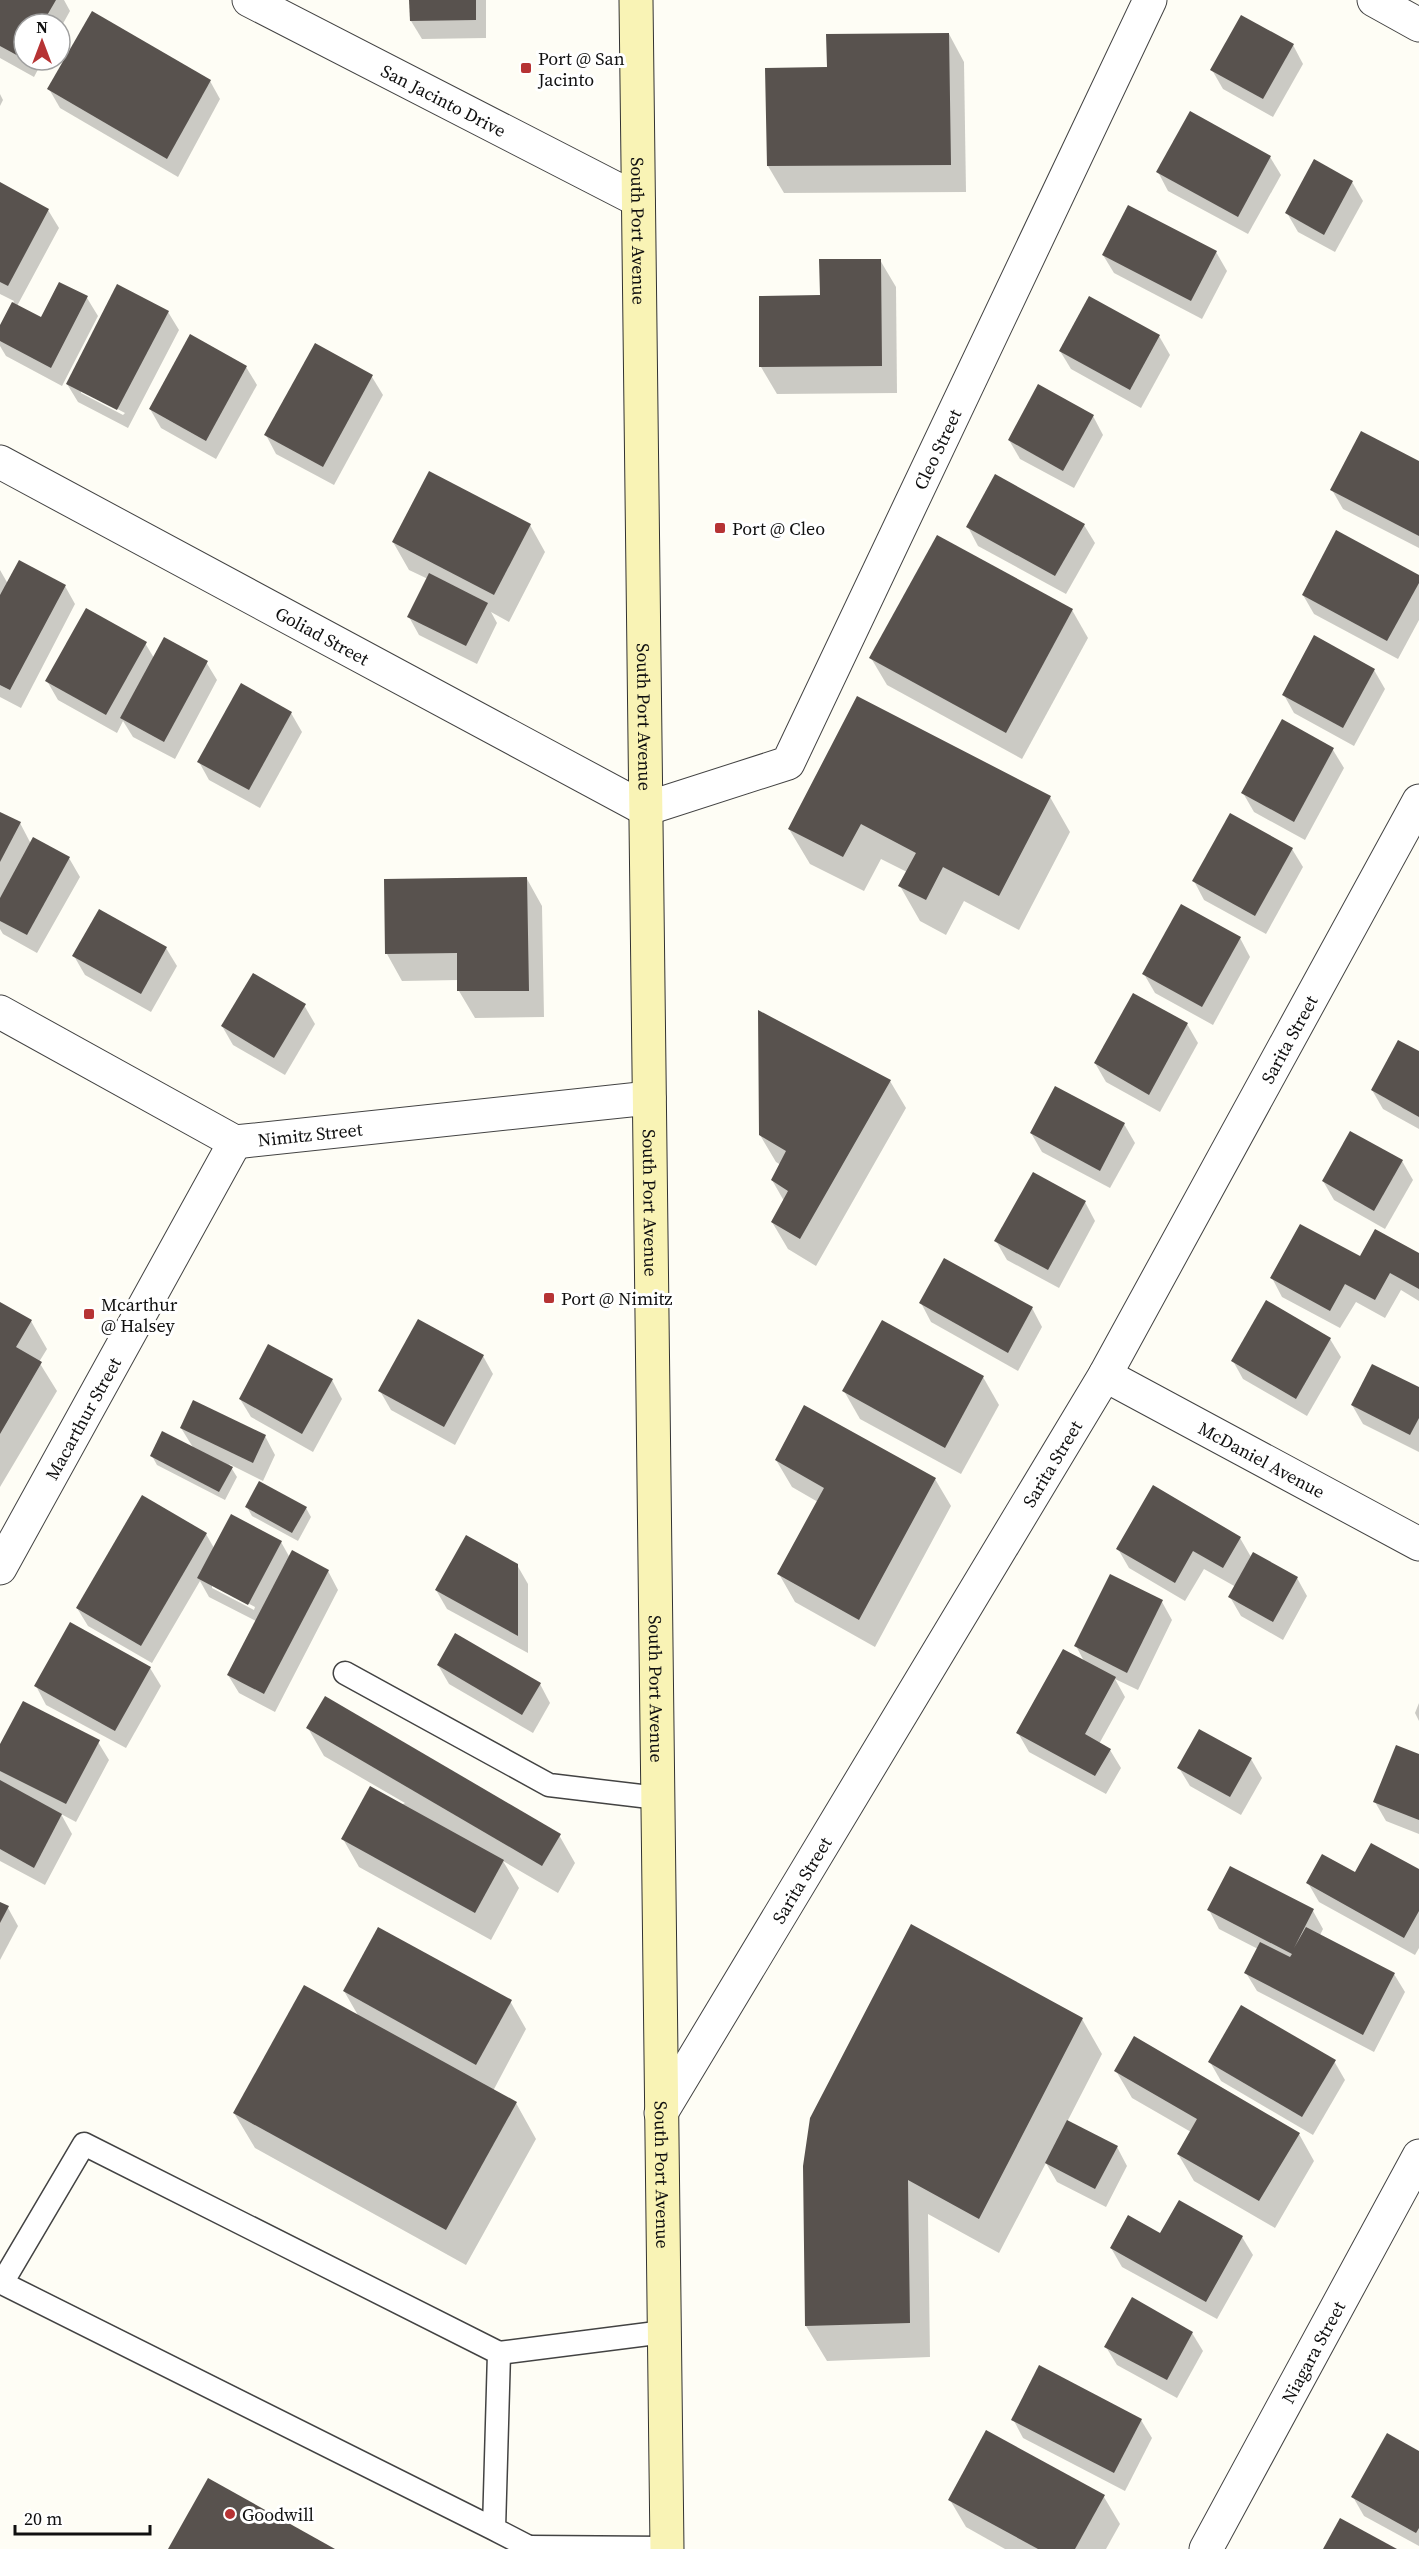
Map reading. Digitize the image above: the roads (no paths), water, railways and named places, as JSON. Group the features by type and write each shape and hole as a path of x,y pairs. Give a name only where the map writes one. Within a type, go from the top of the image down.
{"main road":[{"name":"South Port Avenue","path":"636,0 667,2549"}],"street":[{"name":"San Jacinto Drive","path":"249,0 638,200"},
{"name":"Cleo Street","path":"645,809 788,763 1150,0"},
{"path":"1374,0 1419,25"},
{"name":"Goliad Street","path":"0,462 645,809"},
{"name":"Sarita Street","path":"661,2113 1105,1376 1419,801"},
{"name":"Nimitz Street","path":"0,1012 235,1142 649,1098"},
{"name":"Macarthur Street","path":"0,1568 235,1142"},
{"name":"McDaniel Avenue","path":"1105,1376 1419,1544"},
{"name":"Niagara Street","path":"1206,2549 1419,2156"}],"lane":[{"path":"345,1673 549,1785 658,1798"},
{"path":"664,2332 499,2353 84,2144 2,2283 530,2548 667,2549"},
{"path":"494,2529 499,2353"}],"place":[{"name":"Port @ San Jacinto","path":"526,68"},
{"name":"Port @ Cleo","path":"720,528"},
{"name":"Port @ Nimitz","path":"549,1298"},
{"name":"Mcarthur @ Halsey","path":"89,1314"},
{"name":"Goodwill","path":"230,2514"}]}
